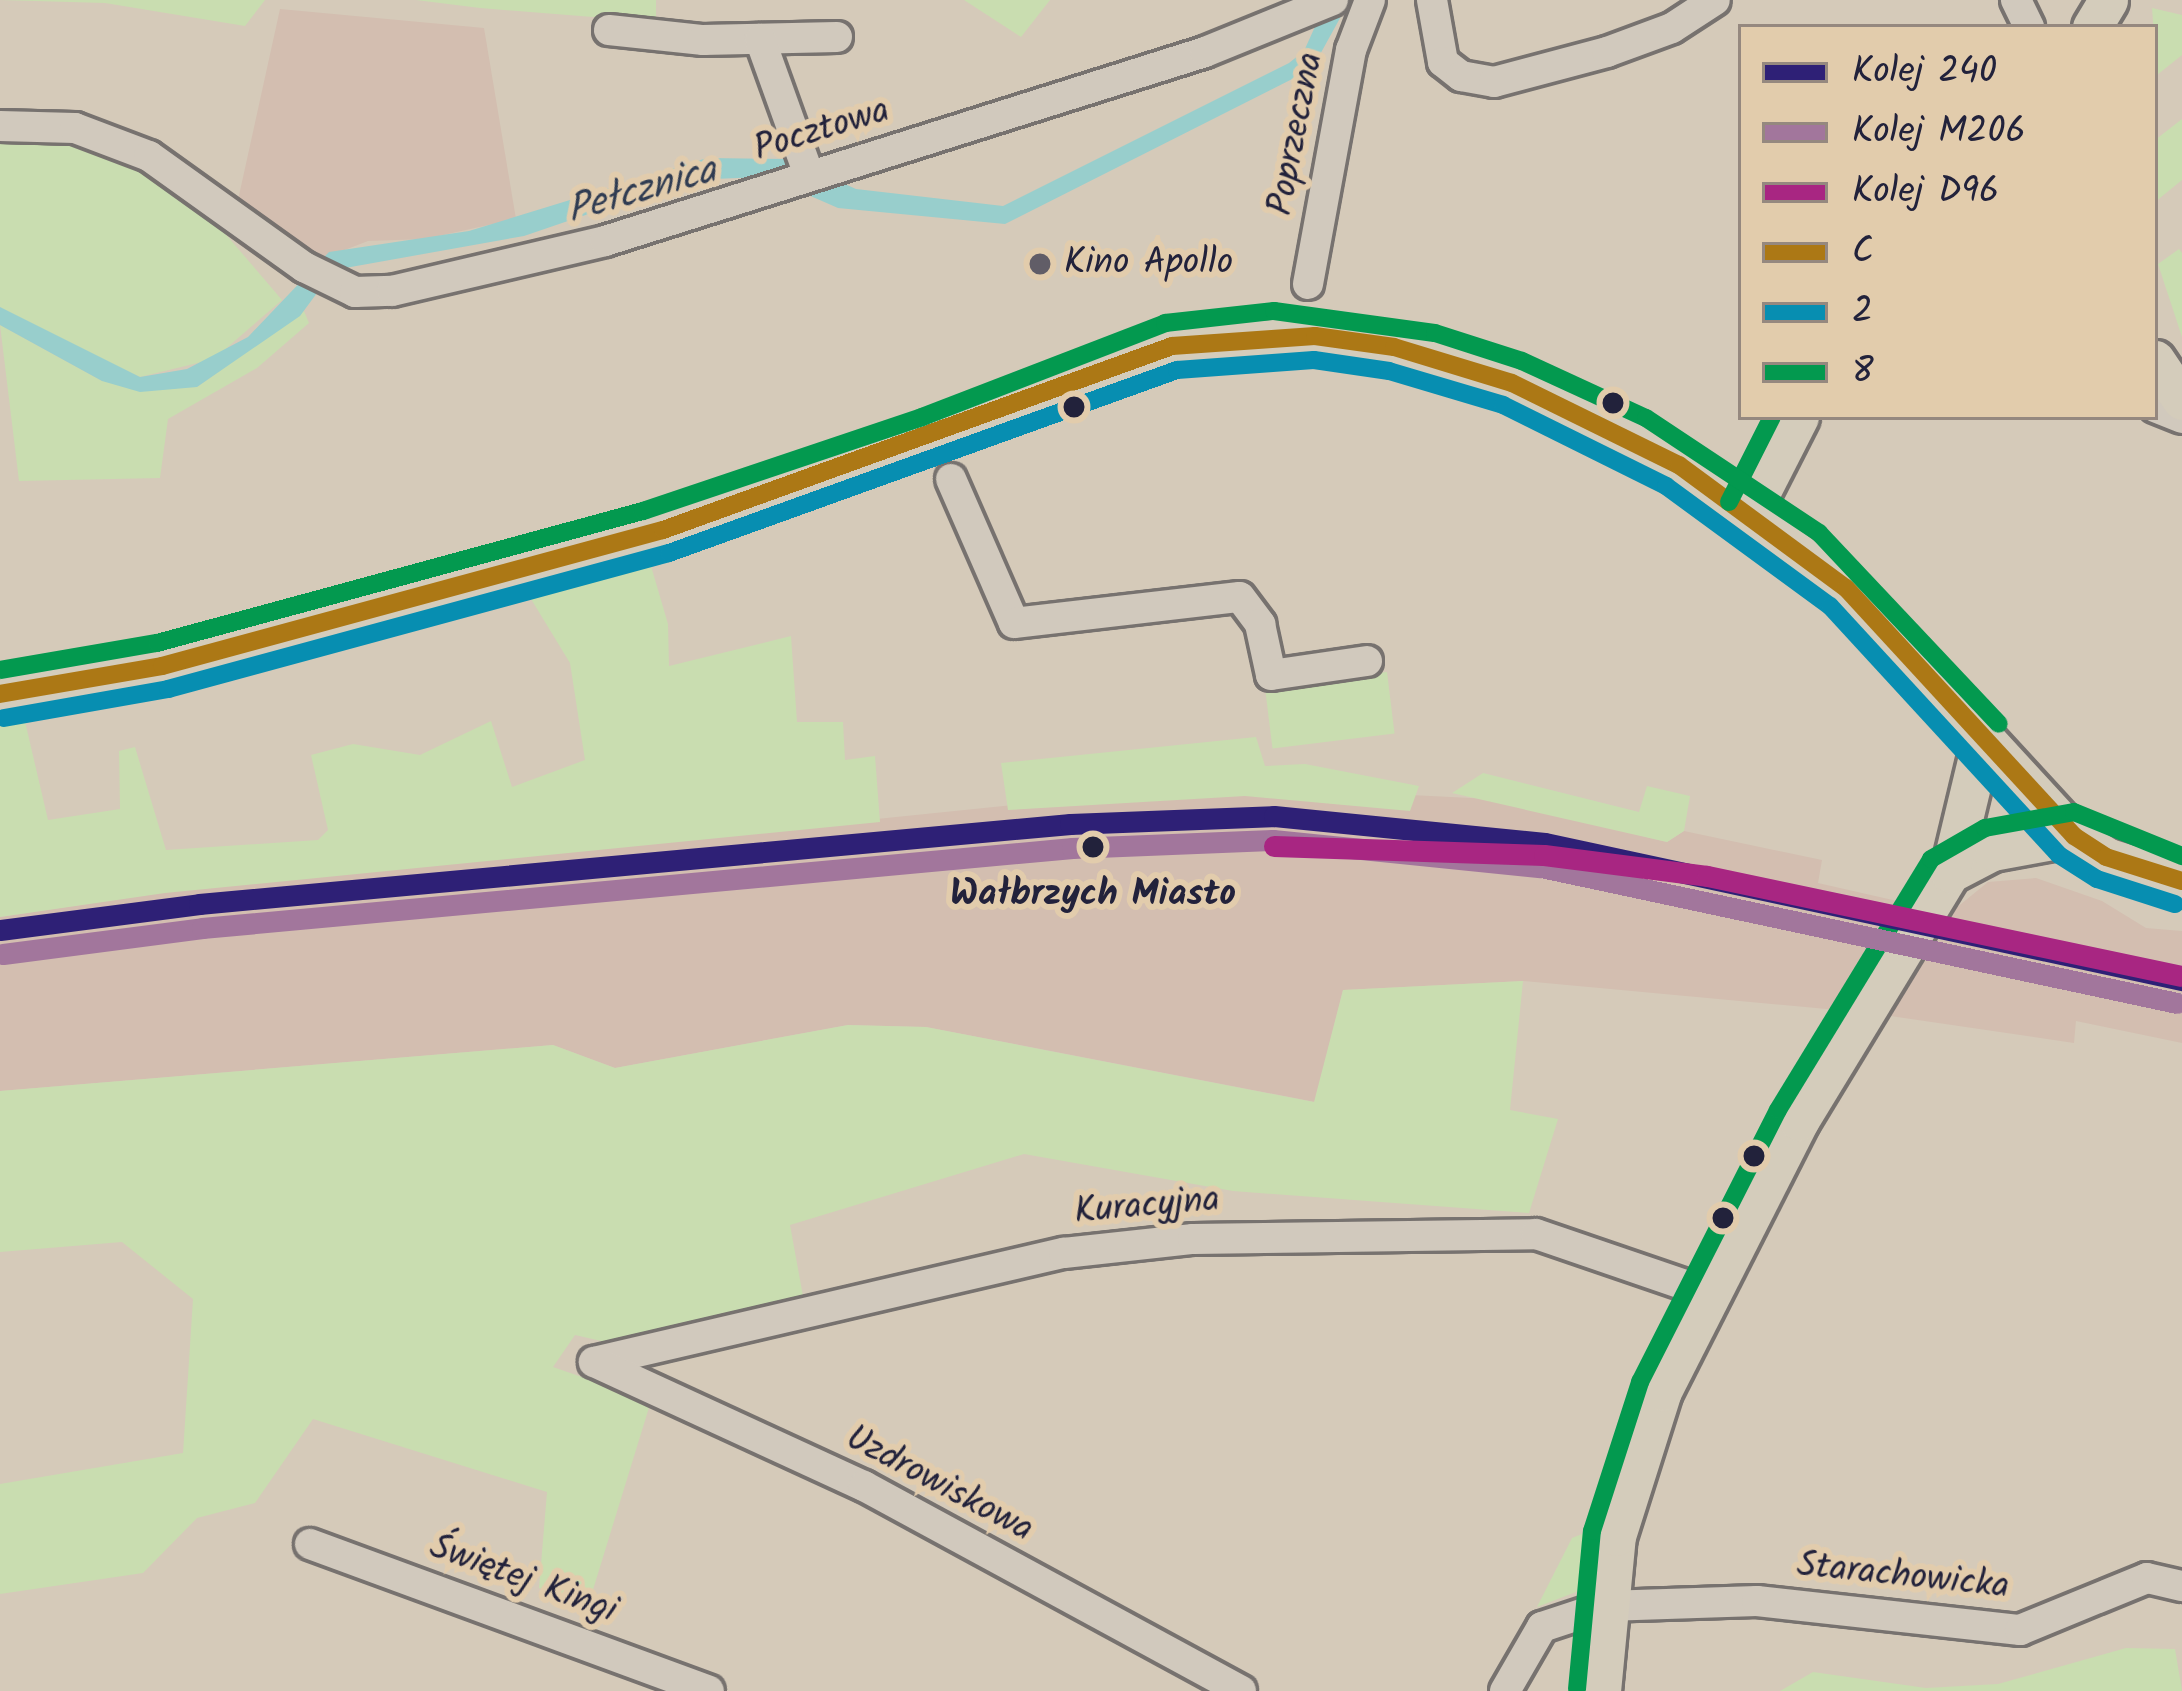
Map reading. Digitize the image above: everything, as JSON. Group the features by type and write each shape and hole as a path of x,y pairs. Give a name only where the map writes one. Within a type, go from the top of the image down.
{"main road":[{"path":"0,694 162,666 663,530 930,440 1172,346 1214,338 1315,336 1394,347 1512,383 1634,439 1750,513 1846,588 2074,836 2107,857 2182,881"},
{"path":"2158,364 2182,400"},
{"path":"1750,513 1797,420"},
{"path":"1600,1691 1606,1606 1629,1485 1708,1293 1799,1120 1950,873 1982,740"},
{"path":"1950,873 1992,851 2074,836"}],"street":[{"name":"Poprzeczna","path":"1308,284 1351,50 1370,0"},
{"path":"1432,0 1443,62 1461,76 1494,82 1672,28 1715,0"},
{"name":"Pocztowa","path":"0,126 75,128 149,156 304,267 356,292 392,291 604,241 777,185 813,165 1204,52 1326,3"},
{"path":"609,30 760,39 837,37"},
{"path":"760,39 813,165"},
{"path":"951,479 1014,623 1240,597 1260,625 1271,675 1366,661"},
{"name":"Kuracyjna","path":"594,1362 1064,1253 1193,1239 1536,1234 1708,1293"},
{"name":"Uzdrowiskowa","path":"594,1362 864,1486 1241,1691"},
{"name":"Świętej Kingi","path":"310,1544 709,1691"},
{"name":"Starachowicka","path":"1505,1691 1543,1627 1606,1606 1757,1601 2020,1630 2147,1578 2182,1586"}],"shaded area":[{"path":"280,9 484,28 516,219 425,239 368,241 316,261 238,200"},
{"path":"1209,785 1491,799 1667,842 1684,831 1822,860 1818,883 1950,913 1988,882 2036,878 2102,901 2146,928 2182,931 2182,1043 2076,1021 2074,1043 1870,1013 1523,981 1343,990 1315,1102 926,1027 848,1025 615,1068 553,1045 0,1091 0,917 166,892"}],"green space":[{"path":"0,0 265,0 245,26 105,3"},
{"path":"416,0 656,0 656,22 480,8"},
{"path":"964,0 1050,0 1021,37"},
{"path":"2152,8 2182,15 2182,55 2158,74 2158,24 2153,24"},
{"path":"2182,119 2182,180 2158,200 2158,138"},
{"path":"0,134 75,137 145,164 199,203 282,300 214,359 140,377 38,331 0,307"},
{"path":"2179,249 2182,253 2182,337 2158,264"},
{"path":"304,311 309,323 257,368 168,419 160,478 19,481 0,325 102,381 197,387"},
{"path":"651,566 668,624 669,666 791,636 797,722 843,722 845,760 875,756 880,822 165,893 0,917 0,720 24,717 48,820 120,809 119,751 135,747 166,850 318,840 328,830 311,755 353,744 420,755 491,721 512,787 585,760 570,663 531,599"},
{"path":"1387,672 1395,734 1272,749 1265,687"},
{"path":"1256,737 1265,766 1305,764 1419,786 1410,811 1245,796 1008,810 1001,763"},
{"path":"1483,773 1639,812 1647,786 1690,796 1684,831 1667,842 1452,793"},
{"path":"1523,981 1510,1110 1558,1119 1529,1213 1233,1191 1024,1154 790,1225 803,1296 632,1348 575,1335 553,1367 651,1401 588,1606 539,1588 547,1492 313,1419 255,1503 197,1518 143,1573 0,1594 0,1484 183,1453 193,1299 122,1242 0,1252 0,1091 553,1045 615,1068 848,1025 926,1027 1314,1102 1343,990"},
{"path":"1587,1532 1602,1536 1594,1574 1576,1592 1537,1607 1572,1538"},
{"path":"2126,1648 2175,1649 2182,1691 1780,1691 1813,1672 1926,1688 1998,1684"}],"water":[{"name":"Pełcznica","path":"1327,0 1350,0 1312,69 1005,224 838,208 767,177 688,180 524,236 334,270 300,316 197,387 140,392 102,381 0,325 0,307 140,377 187,369 248,337 329,252 469,231 707,158 789,159 856,189 1003,206 1289,63 1304,51"}],"rail line":[{"name":"240","path":"0,930 199,904 1070,824 1274,816 1545,843 2182,980"},
{"name":"M206","path":"3,954 202,928 1072,848 1273,840 1541,867 2177,1003"},
{"name":"D96","path":"1274,846 1544,855 1707,876 2182,976"}],"transit line":[{"name":"8","path":"0,670 157,643 643,511 922,417 1165,323 1274,311 1435,333 1522,361 1646,418 1819,533 1999,724"},
{"name":"C","path":"0,694 162,666 663,530 1172,346 1315,336 1394,347 1512,383 1679,465 1846,588 2074,836 2106,857 2182,881"},
{"name":"2","path":"4,718 168,689 669,553 1177,370 1314,360 1389,371 1503,405 1666,486 1830,606 2059,855 2097,879 2175,904"},
{"name":"8","path":"1729,502 1770,420"},
{"name":"8","path":"1577,1689 1592,1531 1640,1382 1778,1110 1931,859 1985,828 2074,812 2182,856"}],"place":[{"name":"Kino Apollo","path":"1040,264"},
{"name":"Wałbrzych Miasto","path":"1093,847"}]}
